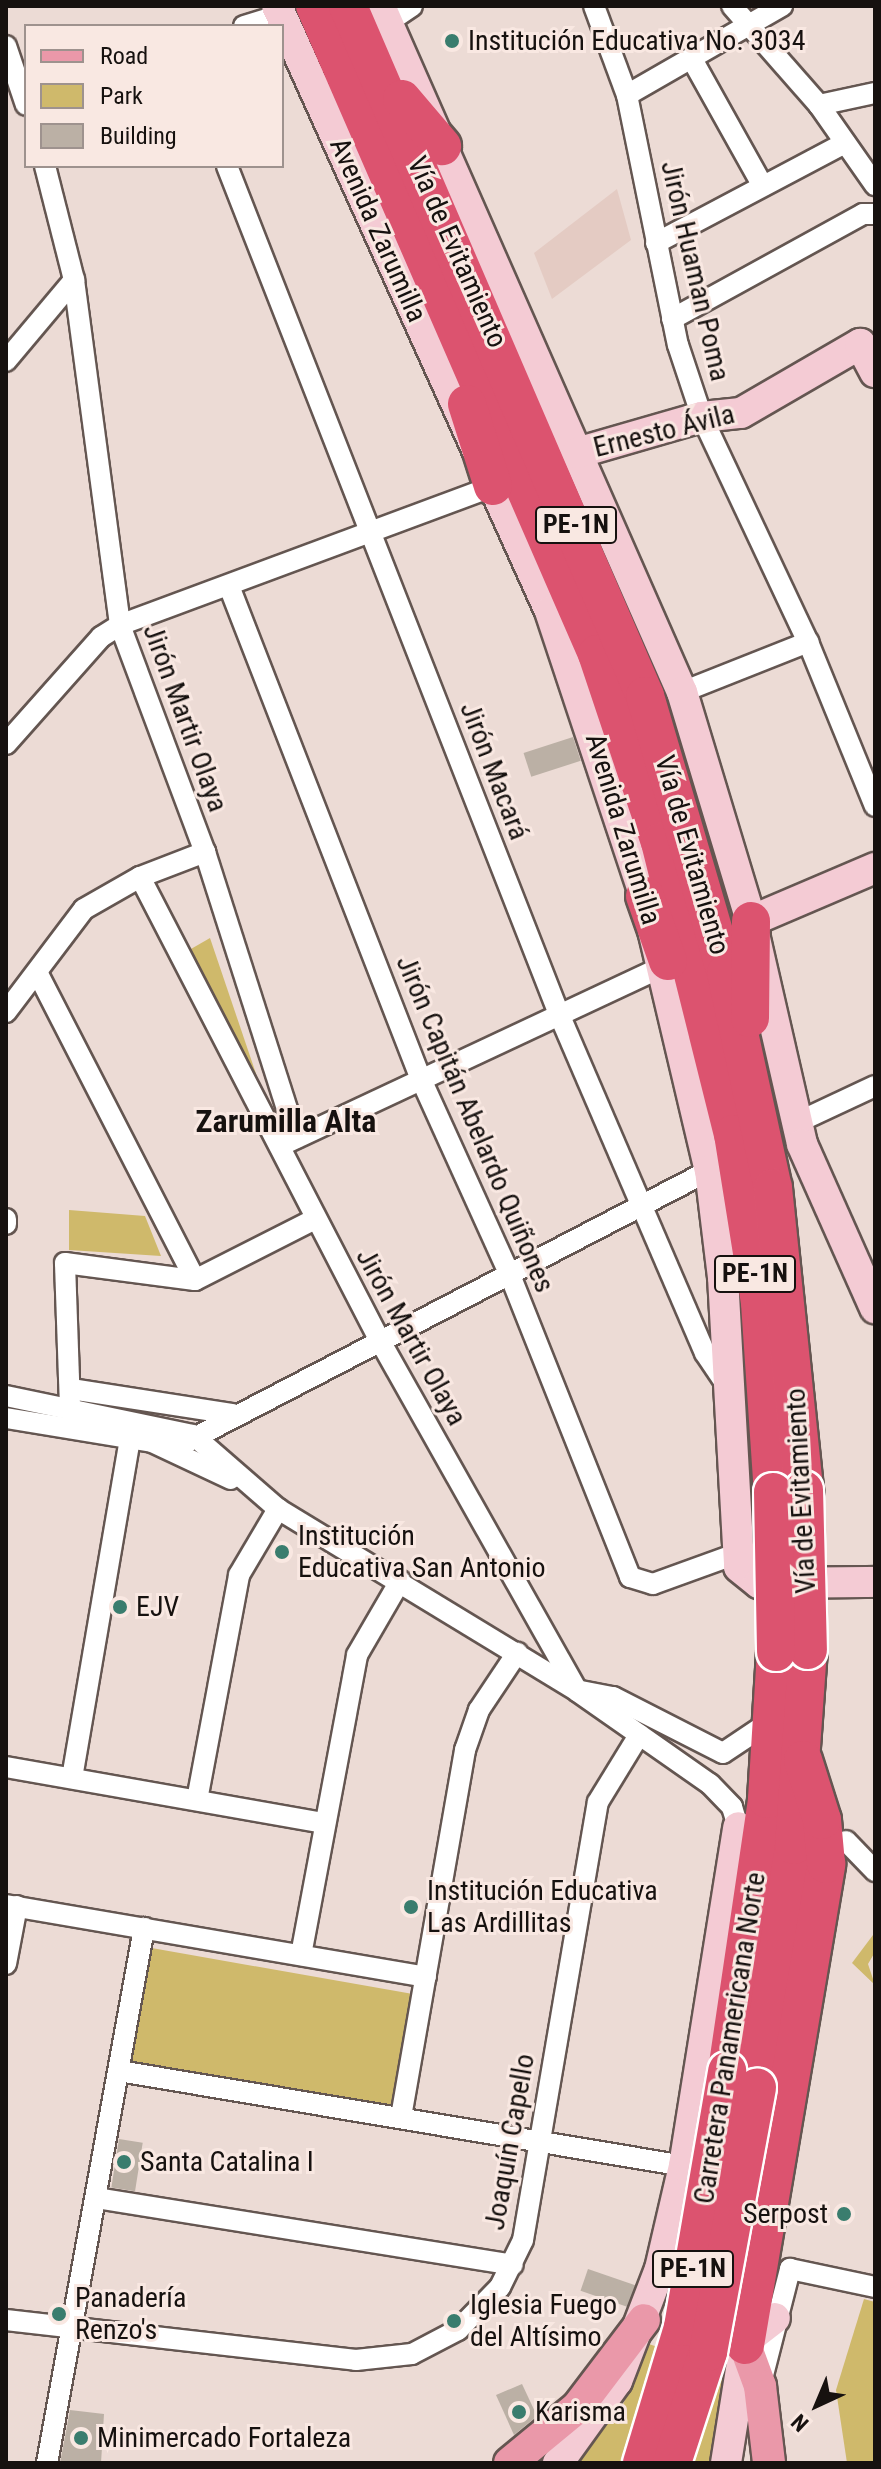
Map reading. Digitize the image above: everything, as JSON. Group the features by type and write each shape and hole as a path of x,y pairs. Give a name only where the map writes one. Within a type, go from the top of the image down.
{"highway":[{"name":"Vía de Evitamiento","path":"348,6 645,696 732,1062 760,1303 789,1491 792,1651 803,1760"},
{"name":"Vía de Evitamiento","path":"291,9 425,255 602,667 732,1062"},
{"path":"374,65 442,146"},
{"path":"425,255 493,486"},
{"path":"645,896 691,1026 732,1062"},
{"path":"732,1062 751,921"},
{"name":"Vía de Evitamiento","path":"768,1714 792,1651"},
{"path":"738,1827 750,1750 768,1714"},
{"name":"Carretera Panamericana Norte","path":"672,2463 708,2352 742,2080 768,1714"},
{"path":"745,2345 826,1864 822,1820 803,1760"},
{"name":"Carretera Panamericana Norte","path":"642,2463 683,2327 742,2080 803,1760"}],"main road":[{"name":"Avenida Zarumilla","path":"291,9 292,67 493,486 588,714 645,896 710,1170 729,1388 736,1554"},
{"path":"384,14 682,692 751,921 796,1123 872,1292"},
{"path":"867,340 875,372"},
{"name":"Ernesto Ávila","path":"577,453 702,417 741,413 867,340"},
{"path":"751,921 875,868"},
{"path":"736,1554 741,1572 759,1583 875,1582"},
{"path":"558,2463 617,2381 644,2320 684,2166 738,1827"},
{"path":"644,2320 670,2341 702,2352 745,2345 775,2318"},
{"path":"510,2463 578,2407 644,2320"},
{"path":"745,2345 760,2386 769,2463"},
{"path":"726,2463 745,2345"}],"street":[{"path":"384,14 412,6"},
{"name":"Jirón Huaman Poma","path":"594,6 627,95 672,319 702,417 808,642 875,806"},
{"path":"732,6 752,24 819,105 875,185"},
{"path":"627,95 693,61 782,6"},
{"path":"250,24 291,9"},
{"path":"6,46 24,94"},
{"path":"693,61 763,186"},
{"path":"819,105 875,93"},
{"path":"656,243 763,186 850,148 875,158"},
{"name":"Jirón Martir Olaya","path":"46,168 74,280 120,625 205,852 287,1142 315,1219 577,1691"},
{"name":"Jirón Macará","path":"228,168 559,1014 705,1353 729,1388"},
{"path":"672,319 863,214 875,214"},
{"path":"6,361 74,280"},
{"path":"6,744 101,637 120,625 493,486"},
{"name":"Jirón Capitán Abelardo Quiñones","path":"229,586 420,1077 510,1275 630,1577 653,1584 736,1554"},
{"path":"682,692 808,642"},
{"path":"6,1012 84,909 140,877 205,852"},
{"name":"Jirón Martir Olaya","path":"140,877 287,1142"},
{"path":"287,1142 420,1077 664,966"},
{"path":"37,972 195,1280"},
{"path":"796,1123 875,1086"},
{"path":"173,1449 233,1414 710,1170"},
{"path":"70,1398 65,1263 195,1280 315,1219"},
{"path":"6,1396 70,1398 233,1414"},
{"path":"70,1398 193,1435 278,1509 577,1691 722,1793 738,1827"},
{"path":"6,1418 130,1438 173,1449 259,1494"},
{"path":"72,1778 130,1438"},
{"path":"197,1800 239,1575 278,1509"},
{"path":"301,1955 357,1655 400,1581"},
{"path":"401,2117 465,1750 479,1710 517,1653"},
{"path":"577,1691 613,1697 723,1753 768,1714"},
{"name":"Joaquín Capello","path":"6,2320 72,2331 384,2360 458,2330 513,2265 540,2141 598,1802 639,1735"},
{"path":"6,1767 325,1823"},
{"path":"846,1841 875,1871"},
{"path":"6,1964 11,1906 426,1977"},
{"path":"47,2463 144,1928"},
{"path":"119,2071 684,2166"},
{"path":"96,2198 513,2265"},
{"path":"760,2386 784,2275 797,2266 875,2287"}],"shaded area":[{"path":"617,189 631,240 552,299 534,253"}],"green space":[{"path":"210,938 270,1115 184,953"},
{"path":"69,1210 145,1216 161,1256 69,1250"},
{"path":"875,1918 875,1952 868,1964 875,1985 852,1963 873,1935"},
{"path":"146,1947 413,1994 393,2108 126,2061"},
{"path":"864,2299 875,2302 875,2463 847,2463 836,2390"},
{"path":"649,2344 726,2371 716,2427 717,2463 573,2463 621,2409"}],"building":[{"path":"573,737 581,761 531,777 524,753"},
{"name":"Santa Catalina I","path":"119,2139 143,2143 135,2191 111,2187"},
{"path":"588,2269 635,2285 628,2307 581,2291"},
{"name":"Karisma","path":"522,2384 537,2416 514,2435 496,2395"},
{"name":"Minimercado Fortaleza","path":"70,2410 104,2414 101,2463 60,2463"}],"place":[{"name":"Institución Educativa No. 3034","path":"452,41"},
{"name":"Institución Educativa San Antonio","path":"282,1552"},
{"name":"EJV","path":"120,1607"},
{"name":"Institución Educativa Las Ardillitas","path":"411,1907"},
{"name":"Santa Catalina I","path":"124,2162"},
{"name":"Serpost","path":"844,2214"},
{"name":"Panadería Renzo's","path":"59,2314"},
{"name":"Iglesia Fuego del Altísimo","path":"454,2321"},
{"name":"Karisma","path":"519,2412"},
{"name":"Minimercado Fortaleza","path":"81,2438"}],"district":[{"name":"Zarumilla Alta","path":"286,1121"}]}
